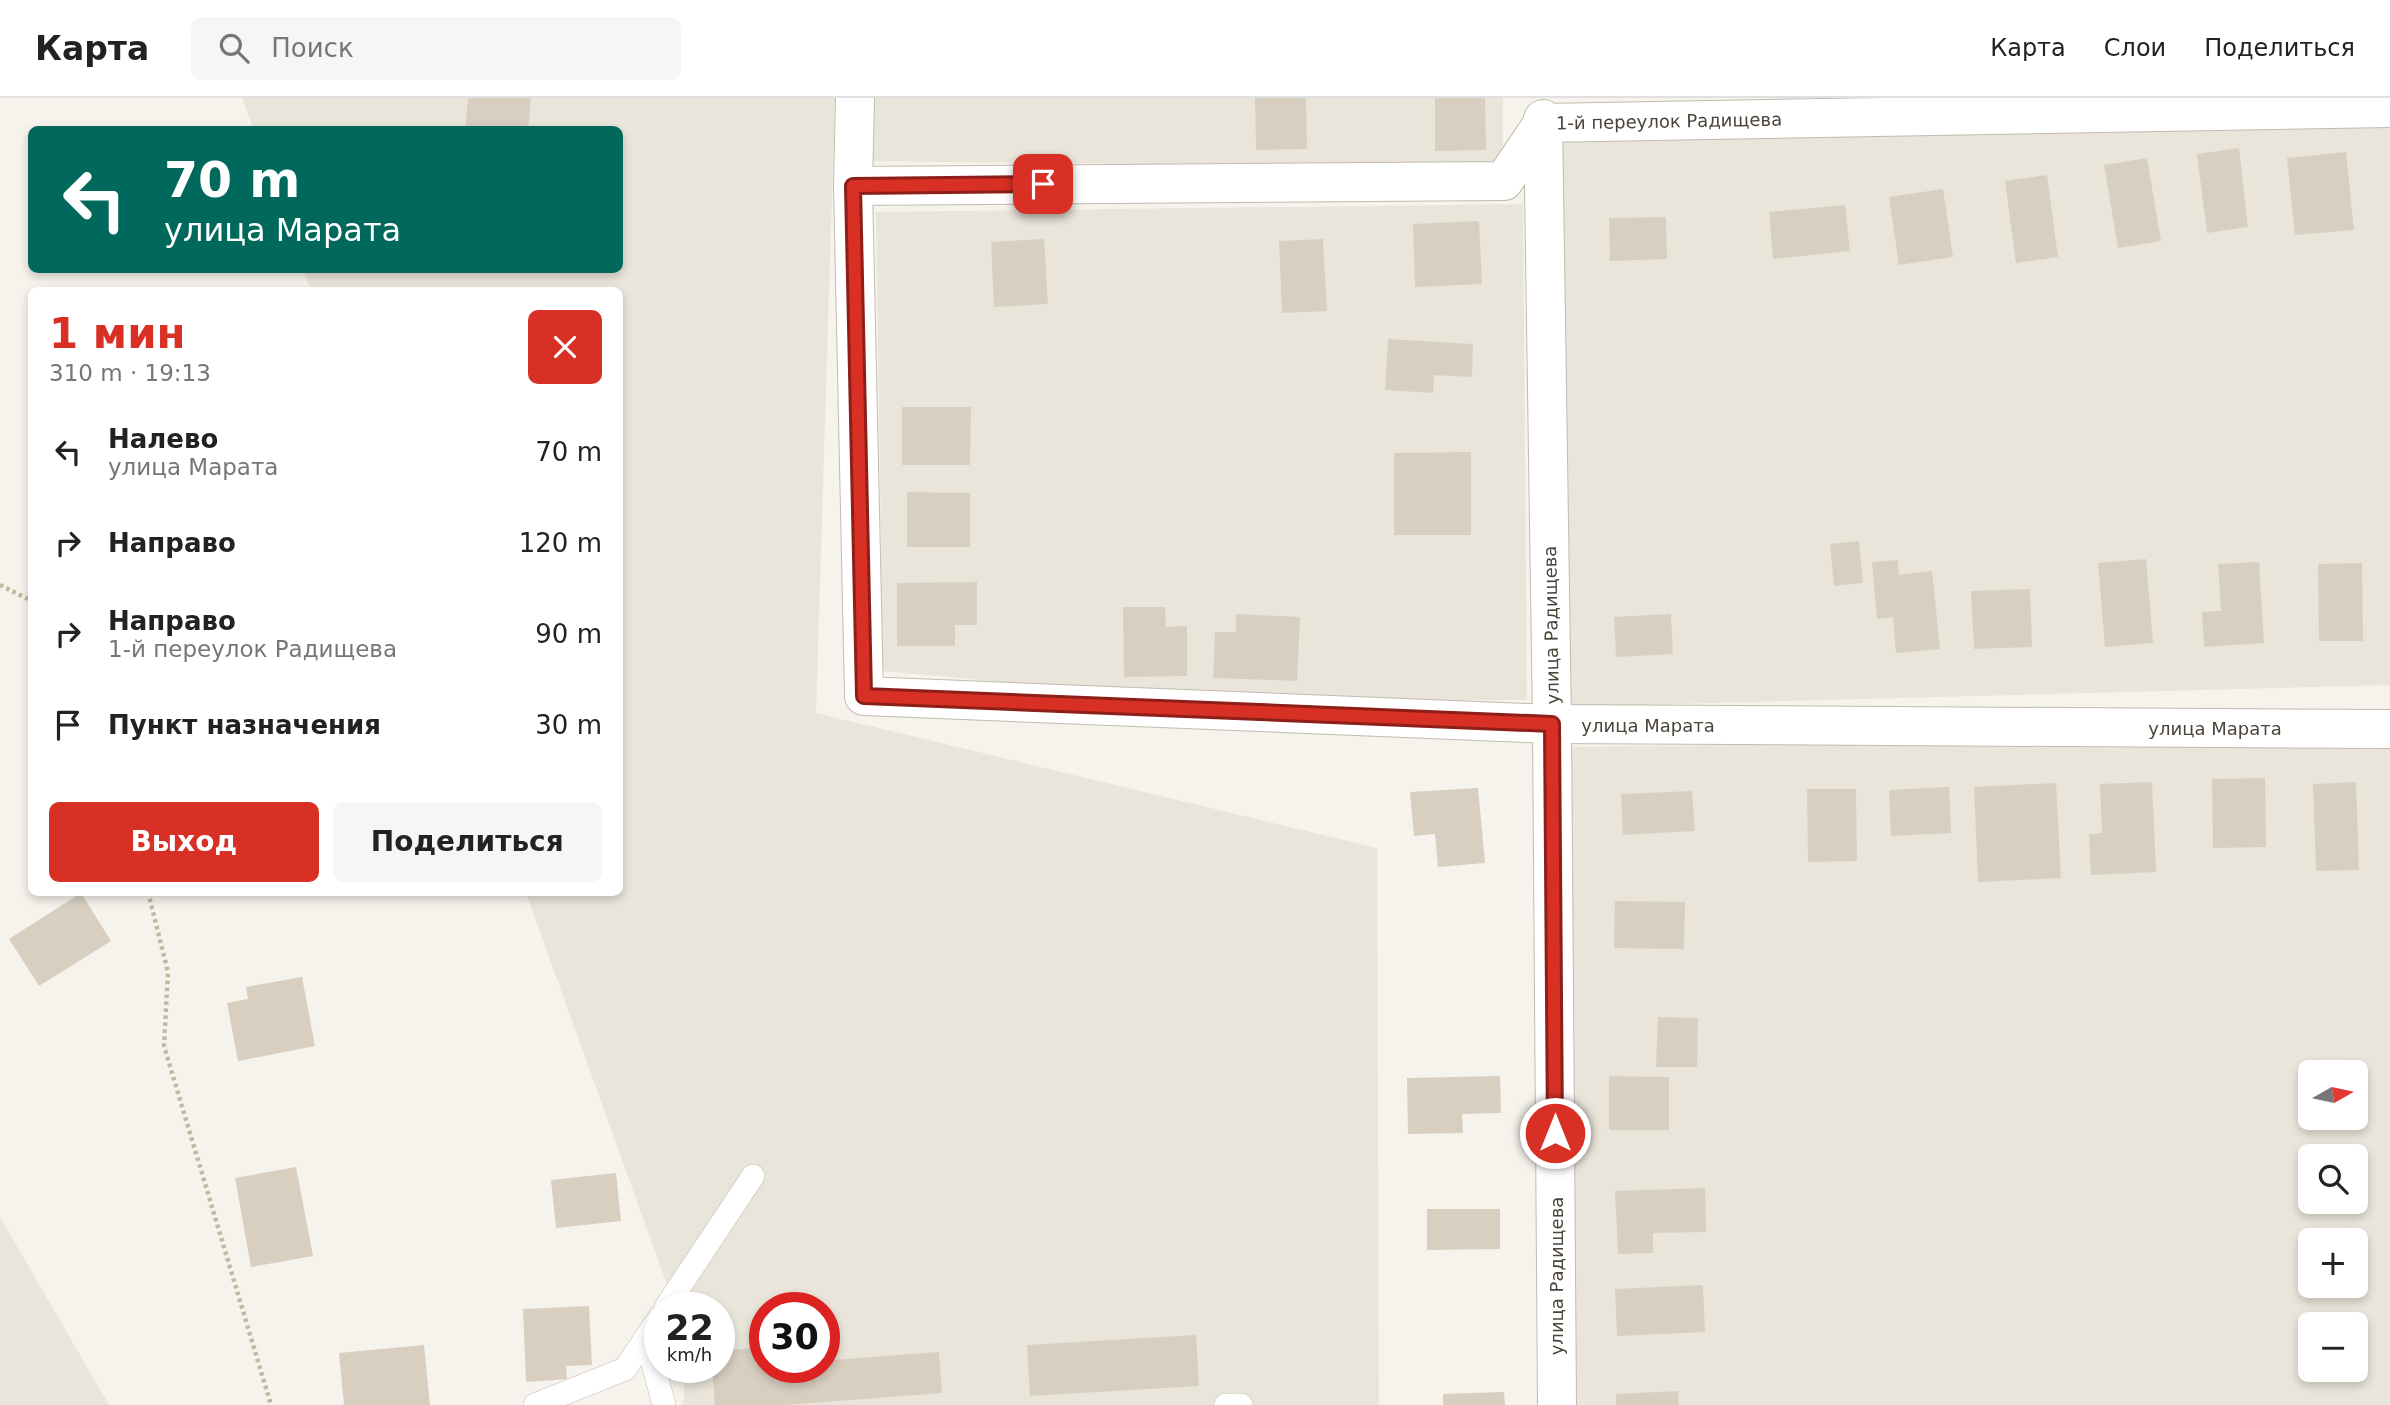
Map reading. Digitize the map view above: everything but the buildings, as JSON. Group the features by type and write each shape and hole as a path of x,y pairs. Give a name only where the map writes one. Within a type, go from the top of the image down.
{"street":[{"path":"853,186 855,98"},
{"name":"1-й переулок Радищева","path":"853,186 1504,180 1543,111 2390,108"},
{"name":"улица Радищева","path":"1543,111 1552,724 1557,1405"},
{"name":"улица Марата","path":"853,186 864,696 1552,724 2390,729"}],"lane":[{"path":"676,1292 753,1176"},
{"path":"535,1405 625,1369 644,1340"},
{"path":"658,1383 664,1405"},
{"path":"1226,1405 1241,1405"}],"path":[{"path":"0,585 28,599"},
{"path":"149,896 168,972 164,1046 271,1405"}],"shaded area":[{"path":"242,98 835,98 816,713 1377,848 1379,1405 683,1405 685,1383 735,1383 735,1292 670,1292 527,896 623,896 623,287 310,287 304,273 623,273 623,126 252,126"},
{"path":"873,98 1503,98 1503,168 871,161"},
{"path":"2390,122 2390,685 1562,707 1556,142"},
{"path":"1523,204 1527,700 1219,702 883,671 876,212"},
{"path":"2390,739 2390,1405 1568,1405 1558,747"},
{"path":"0,1217 109,1405 0,1405"}],"route":[{"path":"1043,184 853,186 864,696 1552,724 1555,1133"}]}
